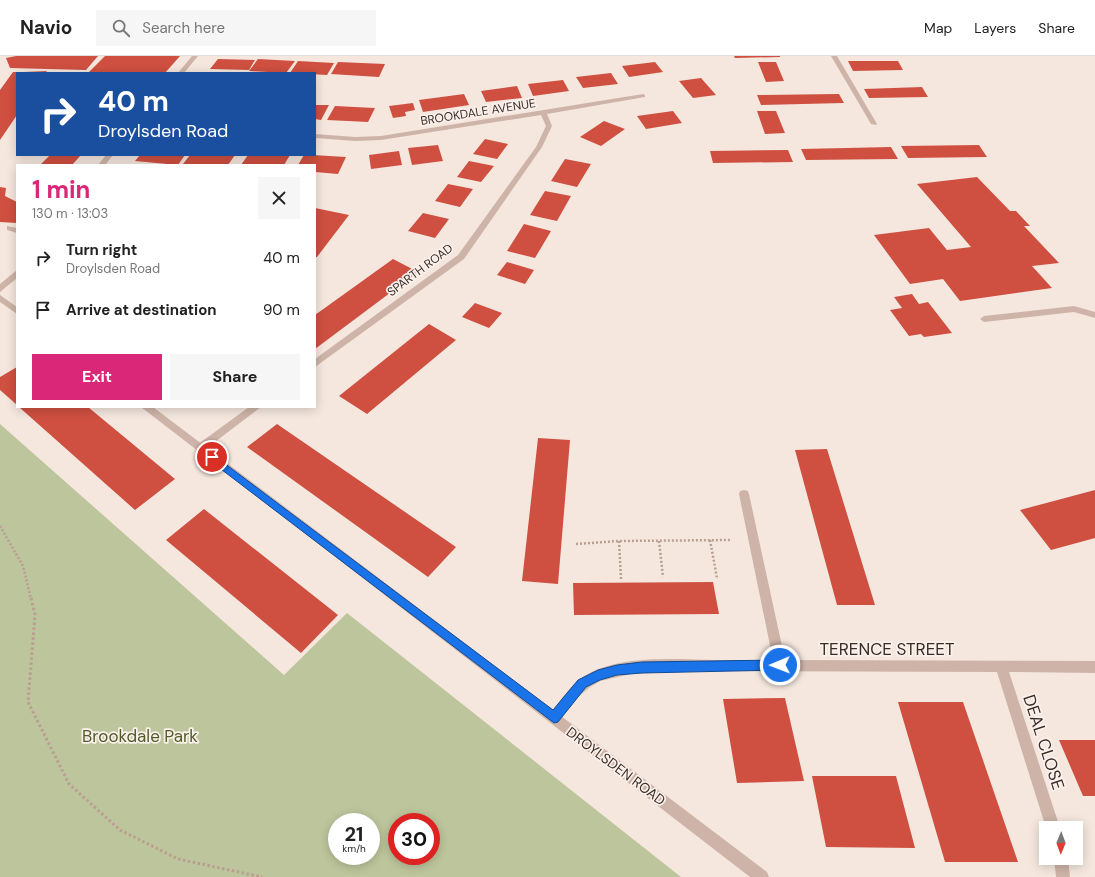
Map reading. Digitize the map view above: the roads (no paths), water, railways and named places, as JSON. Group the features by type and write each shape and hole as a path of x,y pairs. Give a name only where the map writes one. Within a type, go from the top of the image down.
{"street":[{"path":"182,72 196,56"},
{"path":"834,56 874,124"},
{"name":"BROOKDALE AVENUE","path":"316,136 355,139 381,138 543,114 643,96"},
{"name":"SPARTH ROAD","path":"316,363 461,257 539,146 549,126 543,114"},
{"path":"102,164 109,156"},
{"path":"0,289 16,274"},
{"path":"0,298 16,310"},
{"path":"984,319 1074,309 1095,315"},
{"name":"DROYLSDEN ROAD","path":"147,408 762,877"},
{"path":"200,448 255,408"},
{"path":"744,494 780,665"},
{"name":"TERENCE STREET","path":"554,718 582,684 598,675 617,670 642,667 780,665 1095,667"},
{"name":"DEAL CLOSE","path":"1001,666 1051,821"},
{"path":"1062,865 1063,877"}],"park label":[{"name":"Brookdale Park","path":"140,736"}]}
